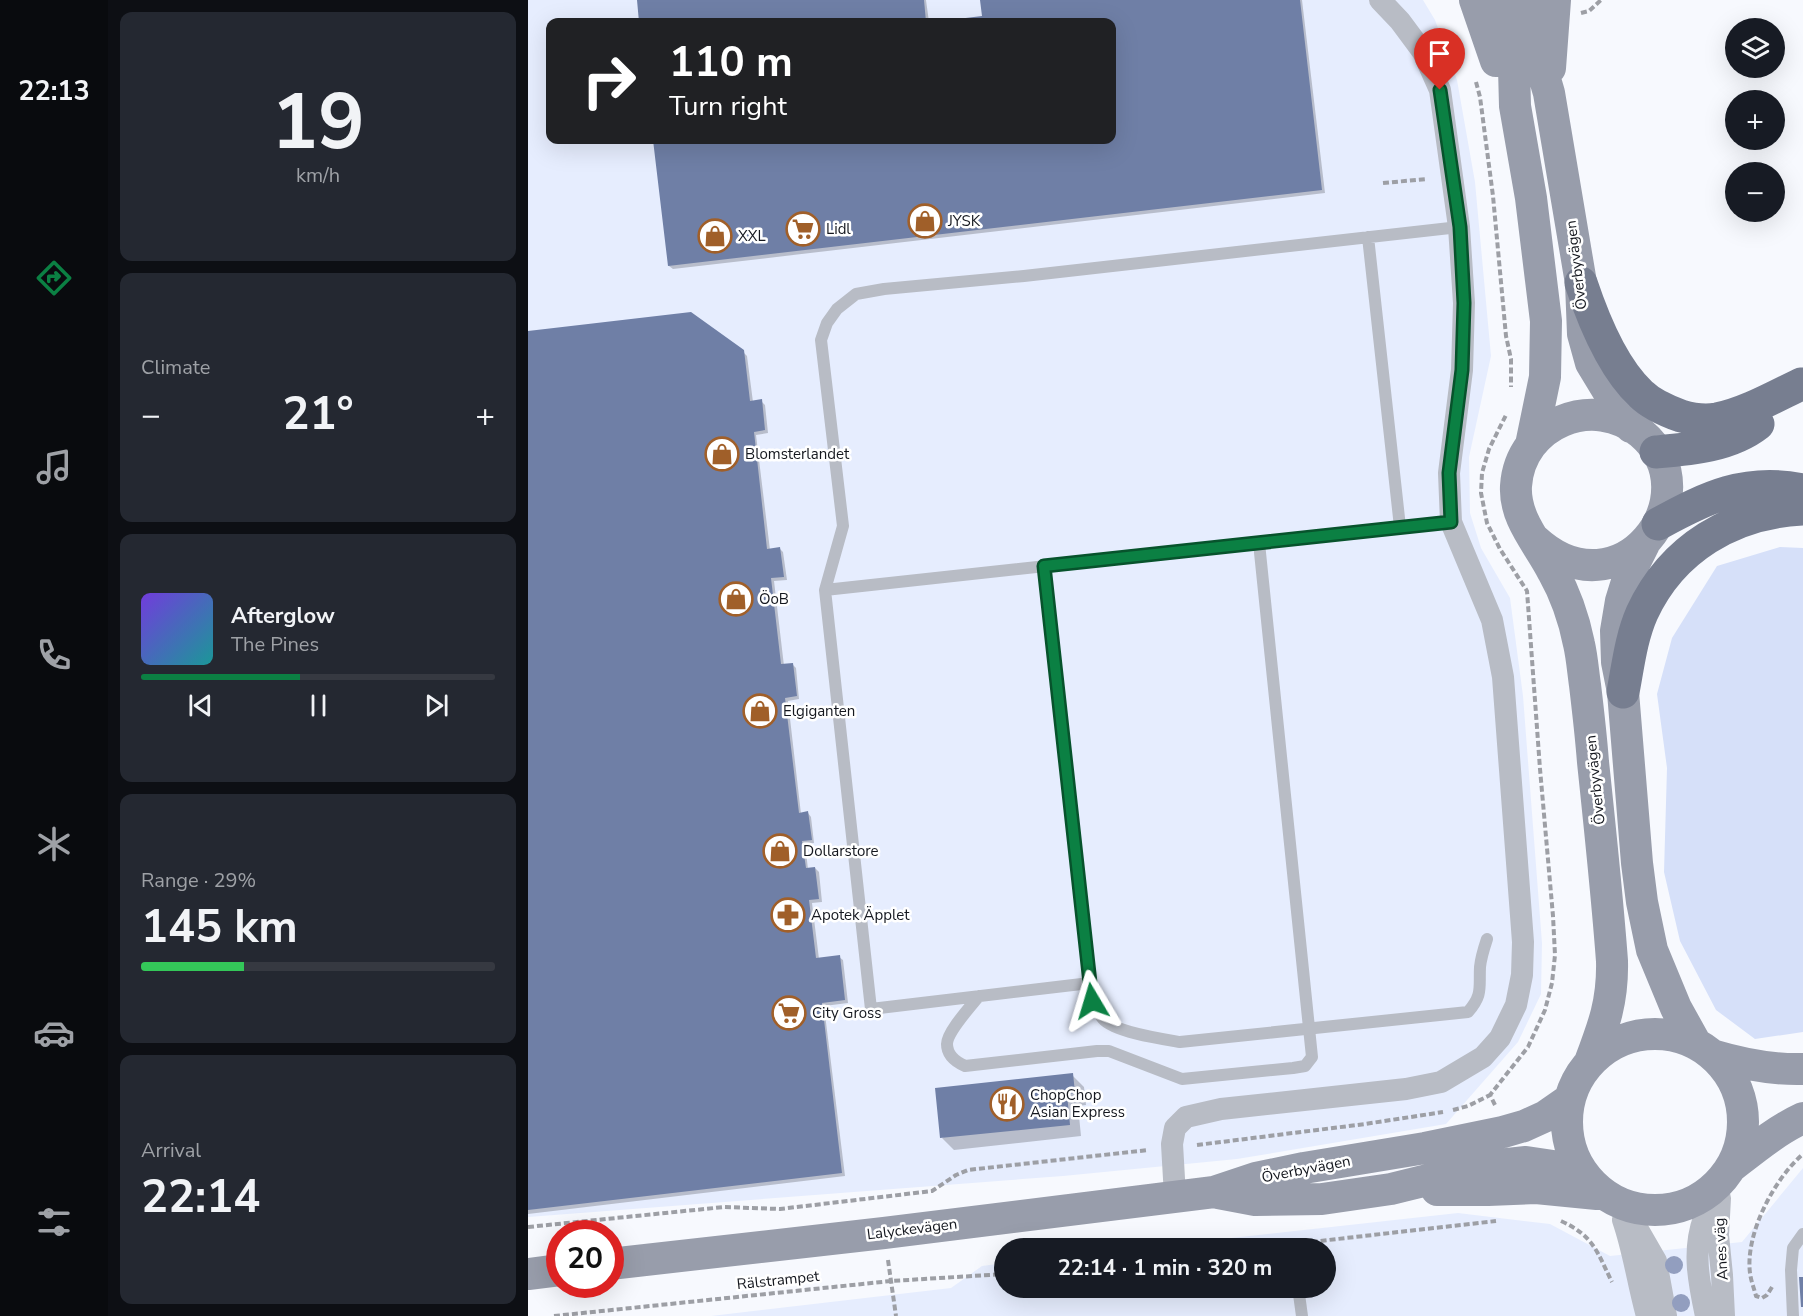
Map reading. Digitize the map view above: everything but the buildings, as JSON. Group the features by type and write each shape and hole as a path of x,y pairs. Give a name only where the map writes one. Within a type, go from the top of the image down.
{"highway":[{"path":"1581,283 1589,308 1618,367 1642,395 1668,411 1690,419 1715,420 1737,413 1802,383"},
{"path":"1656,452 1695,449 1721,442 1750,430 1776,410 1802,383"},
{"path":"1651,534 1694,504 1719,494 1752,487 1783,486 1803,490"},
{"path":"1623,692 1632,643 1642,613 1660,580 1687,552 1707,537 1745,519 1766,513 1803,509"}],"main road":[{"name":"Överbyvägen","path":"1475,0 1496,62 1515,106"},
{"name":"Överbyvägen","path":"1499,0 1514,68 1515,106 1532,198 1546,321 1545,377 1531,445 1520,465 1516,488 1519,510 1528,531 1554,573 1570,607 1580,647 1612,971 1608,1011 1590,1062"},
{"name":"Överbyvägen","path":"1529,0 1531,31 1549,93 1581,283 1583,334 1591,363 1631,427"},
{"name":"Överbyvägen","path":"1549,93 1565,7"},
{"name":"Överbyvägen","path":"1531,445 1559,422 1583,415 1608,417 1620,420 1650,442 1662,463 1666,488 1663,513 1630,572 1621,601 1617,652 1623,692 1637,863 1652,950 1676,1008 1704,1049 1730,1075 1741,1100 1743,1114 1741,1141 1727,1173"},
{"name":"Överbyvägen","path":"1535,540 1554,555 1576,564 1588,565 1612,562 1629,555 1651,534"},
{"name":"Överbyvägen","path":"1601,1190 1570,1146 1567,1131 1569,1100 1577,1080 1590,1062 1617,1042 1648,1034 1665,1034 1758,1066 1786,1070 1803,1069"},
{"name":"Överbyvägen","path":"1214,1192 1256,1178 1304,1168 1425,1148 1503,1132 1546,1116 1569,1100"},
{"name":"Överbyvägen","path":"1214,1192 1255,1200 1322,1199 1391,1189 1480,1167 1526,1162 1553,1166 1641,1209 1667,1210 1691,1203 1708,1193 1760,1144 1803,1118"},
{"name":"Lalyckevägen","path":"624,1262 1214,1192"},
{"path":"528,1274 546,1272"}],"street":[{"path":"1175,1196 1172,1148 1176,1128 1186,1117 1221,1109 1406,1089 1441,1082 1483,1057 1500,1038 1516,1005 1522,975 1523,942 1503,677 1492,620 1451,522 1449,473 1462,370 1464,303 1460,227 1440,90 1423,52 1400,21 1380,0"},
{"name":"Anes väg","path":"1706,1316 1698,1279 1696,1258 1698,1241 1704,1217 1727,1173"},
{"name":"Anes väg","path":"1724,1316 1718,1235 1727,1173"},
{"path":"1601,1190 1630,1241 1647,1316"},
{"path":"1601,1190 1637,1228 1656,1261 1666,1316"}],"lane":[{"path":"1090,983 871,1009 825,590 843,526 822,340 827,323 837,309 856,294 884,289 1024,276 1460,227"},
{"path":"1368,237 1400,527"},
{"path":"825,590 1451,522"},
{"path":"979,996 951,1034 947,1044 950,1054 964,1066 1109,1051 1182,1079 1305,1066 1312,1056 1259,543"},
{"path":"1044,566 1092,1001 1104,1020 1149,1038 1180,1042 1468,1012 1476,1002 1481,990 1480,967 1487,939"},
{"path":"1793,1316 1791,1281 1793,1248 1803,1234"},
{"path":"1300,1298 1302,1316"}],"path":[{"path":"1565,7 1588,11 1601,0"},
{"path":"1383,183 1422,178 1453,179"},
{"path":"528,1227 724,1207 780,1209 932,1191 968,1170 1365,1124 1444,1112 1468,1106 1490,1095"},
{"path":"1791,1281 1778,1282 1762,1298 1755,1296 1750,1273 1750,1259 1760,1216 1773,1189 1793,1162 1803,1154"},
{"name":"Rälstrampet","path":"554,1316 879,1282 994,1275"}],"shaded area":[{"path":"528,0 1423,0 1435,20 1457,80 1475,182 1491,356 1469,457 1470,513 1481,548 1510,598 1523,696 1542,943 1541,994 1518,1042 1446,1124 1237,1159 1063,1176 528,1217"},
{"path":"1780,547 1803,548 1803,1032 1755,1039 1716,1010 1680,941 1664,872 1667,768 1657,694 1672,638 1717,566"},
{"path":"1803,1168 1803,1316 711,1316 951,1288 982,1266 994,1264 994,1298 1336,1298 1336,1238 1232,1238 1458,1213 1550,1224 1610,1256 1742,1242"}],"place":[{"name":"JYSK","path":"925,221"},
{"name":"Lidl","path":"803,229"},
{"name":"XXL","path":"715,236"},
{"name":"Blomsterlandet","path":"722,454"},
{"name":"ÖoB","path":"736,599"},
{"name":"Elgiganten","path":"760,711"},
{"name":"Dollarstore","path":"780,851"},
{"name":"Apotek Äpplet","path":"788,915"},
{"name":"City Gross","path":"789,1013"},
{"name":"ChopChop Asian Express","path":"1007,1104"}],"route":[{"path":"1092,1001 1044,566 1451,522 1449,473 1462,370 1464,303 1460,227 1440,90"}]}
